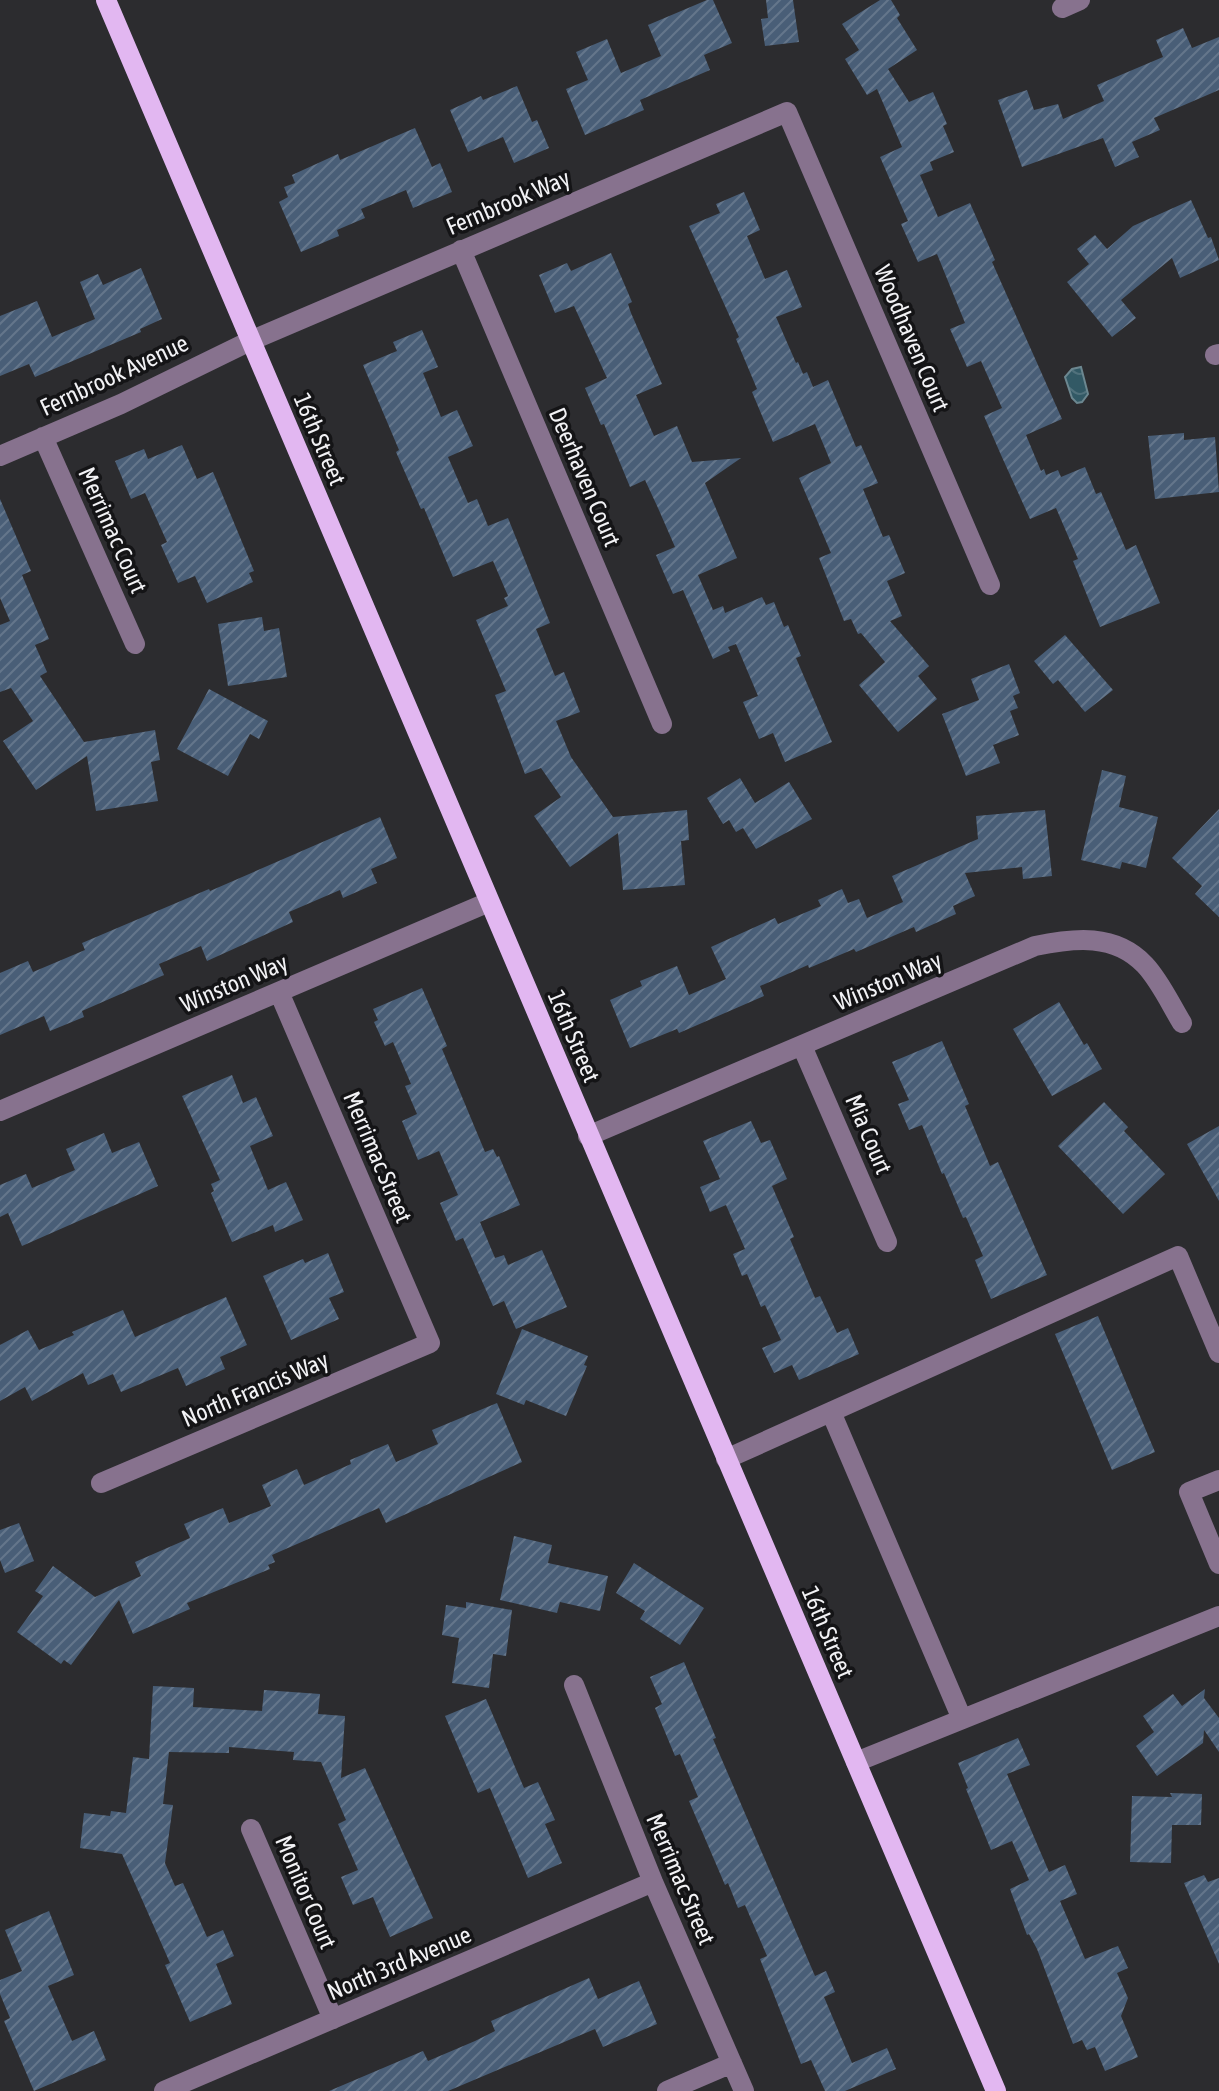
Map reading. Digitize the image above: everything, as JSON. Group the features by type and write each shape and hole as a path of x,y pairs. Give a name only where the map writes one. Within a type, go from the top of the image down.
{"main road":[{"name":"16th Street","path":"106,0 996,2091"}],"street":[{"name":"Fernbrook Way","path":"250,341 787,112"},
{"name":"Woodhaven Court","path":"787,112 990,585"},
{"name":"Deerhaven Court","path":"461,250 662,724"},
{"name":"Fernbrook Avenue","path":"0,456 121,404 250,341"},
{"name":"Merrimac Court","path":"43,437 135,644"},
{"name":"Winston Way","path":"0,1111 489,902"},
{"name":"Winston Way","path":"588,1136 1035,946 1074,938 1112,942 1145,965 1182,1023"},
{"name":"Merrimac Street","path":"279,992 430,1343"},
{"name":"Mia Court","path":"802,1046 887,1242"},
{"path":"726,1459 1178,1256 1219,1353"},
{"name":"North Francis Way","path":"101,1483 430,1343"},
{"path":"831,1412 962,1719"},
{"path":"1219,1480 1189,1492 1219,1564"},
{"path":"856,1762 1219,1616"},
{"name":"Merrimac Street","path":"574,1685 653,1882 744,2091"},
{"name":"Monitor Court","path":"251,1829 333,2019"},
{"name":"North 3rd Avenue","path":"164,2091 653,1882"},
{"path":"667,2091 732,2063"}],"water":[{"path":"1081,367 1088,394 1077,403 1072,398 1065,377 1072,369"}],"building":[{"path":"713,0 732,43 704,55 710,70 640,100 644,110 585,135 566,89 588,80 576,52 607,39 621,73 661,56 648,25"},
{"path":"766,0 793,0 799,42 765,46 761,19 768,18"},
{"path":"880,0 891,0 900,15 897,18 917,50 888,69 909,102 933,92 947,124 943,126 954,152 930,162 933,170 920,175 938,217 970,203 995,260 992,262 1062,419 1026,435 1041,471 1044,469 1046,475 1058,470 1061,477 1085,467 1096,494 1101,492 1126,550 1136,545 1160,603 1100,627 1073,561 1078,559 1056,508 1030,519 984,416 1002,408 981,361 967,367 950,329 965,323 937,254 918,262 901,224 908,221 880,157 902,147 877,89 867,95 845,59 859,50 842,24"},
{"path":"1183,28 1192,48 1219,37 1219,90 1154,118 1160,130 1132,142 1139,157 1115,167 1103,138 1022,167 998,100 1027,90 1034,110 1058,104 1063,119 1104,101 1097,85 1163,57 1156,40"},
{"path":"517,86 532,122 537,120 549,148 514,163 503,137 468,152 450,110 481,96 483,100"},
{"path":"415,128 432,167 440,163 452,192 413,208 406,190 361,209 365,218 337,230 339,236 301,252 279,202 288,197 284,187 295,183 292,175 338,154 340,160"},
{"path":"744,192 760,230 747,236 765,279 787,270 802,307 776,317 803,374 807,372 813,387 828,380 856,447 861,445 878,483 863,489 883,537 889,535 905,573 887,581 902,616 890,621 929,666 918,676 937,699 898,732 859,685 885,662 861,633 858,634 851,619 844,621 819,558 831,553 799,478 831,463 815,424 773,442 752,392 757,389 736,339 739,337 689,226 720,213 716,204"},
{"path":"1191,200 1208,238 1211,237 1219,260 1180,278 1172,258 1121,300 1136,318 1112,337 1067,282 1089,264 1077,249 1095,235 1107,249 1133,226"},
{"path":"611,253 632,302 628,304 631,313 662,384 636,395 654,436 677,426 692,462 741,458 705,483 737,558 698,575 713,610 723,606 725,613 762,597 766,605 774,602 784,627 788,625 801,656 796,658 832,742 785,762 773,733 759,739 743,702 758,696 736,644 728,647 730,651 713,659 683,590 673,594 656,555 675,547 645,480 630,487 604,424 601,425 585,388 607,378 574,306 555,313 539,275 567,263 571,271"},
{"path":"141,268 162,319 140,329 141,332 35,377 29,364 0,376 0,316 37,301 52,337 95,319 80,282 98,274 103,285"},
{"path":"422,330 438,367 423,373 441,417 457,410 473,446 448,457 468,503 477,499 488,526 508,518 550,623 536,629 555,676 564,672 580,712 556,721 571,757 613,817 687,810 689,840 681,841 685,885 623,890 618,833 570,867 534,816 561,797 541,768 525,774 495,695 506,691 476,620 508,606 504,598 508,596 493,561 453,577 396,452 399,450 363,365 397,351 393,342"},
{"path":"1184,433 1184,440 1215,437 1219,492 1155,499 1148,436"},
{"path":"182,445 197,479 213,472 254,571 249,573 253,582 207,603 195,576 178,583 161,545 167,542 145,493 131,499 115,461 144,449 148,459"},
{"path":"0,499 31,571 22,575 49,639 35,645 47,672 40,676 84,742 155,730 160,760 151,762 158,801 96,811 87,756 36,790 3,741 33,721 11,688 0,692 0,625 10,621 0,598"},
{"path":"262,617 264,631 279,628 287,677 228,686 218,624"},
{"path":"1065,635 1113,690 1085,712 1058,680 1053,684 1034,661"},
{"path":"1009,664 1020,693 1013,696 1018,708 1010,711 1019,735 993,745 1000,763 966,776 942,714 979,700 971,679"},
{"path":"209,689 268,721 259,739 250,734 228,776 177,749"},
{"path":"1102,770 1126,776 1119,807 1158,817 1146,868 1122,862 1120,869 1081,860"},
{"path":"740,778 755,803 789,782 812,819 756,849 743,828 736,832 729,820 723,824 707,798"},
{"path":"1219,809 1219,917 1195,894 1202,886 1172,858"},
{"path":"1045,810 1052,876 1023,879 1022,867 965,873 975,896 953,906 956,914 916,932 914,927 856,952 854,949 809,968 808,965 760,986 764,996 679,1033 677,1029 630,1048 610,1000 642,986 640,981 677,966 689,995 726,979 711,947 775,918 778,924 821,906 818,900 842,889 848,903 859,899 867,918 903,902 892,876 978,839 976,816"},
{"path":"380,817 397,858 371,869 377,883 343,898 340,890 289,912 293,922 207,961 201,946 159,964 164,975 82,1011 84,1017 50,1031 44,1016 0,1035 0,973 28,961 33,972 85,950 82,943"},
{"path":"422,988 447,1046 442,1049 485,1152 493,1149 499,1156 520,1205 480,1222 495,1258 504,1255 508,1265 542,1250 567,1307 516,1329 504,1301 493,1306 463,1238 456,1241 440,1203 458,1195 439,1151 418,1160 402,1121 417,1114 405,1086 411,1084 393,1042 385,1046 374,1022 378,1020 373,1009"},
{"path":"1059,1002 1102,1069 1052,1096 1013,1029"},
{"path":"942,1041 969,1104 965,1106 990,1166 998,1162 1047,1275 991,1299 975,1260 983,1256 966,1217 963,1218 922,1125 909,1130 898,1104 909,1100 892,1062"},
{"path":"232,1075 243,1103 256,1097 273,1136 250,1146 268,1190 286,1182 303,1220 275,1232 273,1225 232,1242 211,1193 214,1191 211,1184 220,1180 182,1096"},
{"path":"1104,1102 1128,1127 1124,1131 1165,1174 1123,1214 1058,1146"},
{"path":"751,1121 761,1143 770,1140 787,1179 772,1186 815,1298 820,1296 837,1333 848,1328 859,1354 799,1380 792,1365 774,1373 762,1348 781,1340 765,1305 761,1307 747,1274 742,1276 733,1254 745,1249 726,1205 710,1212 700,1187 720,1179 703,1141"},
{"path":"1219,1126 1219,1201 1187,1144"},
{"path":"104,1133 112,1153 139,1142 158,1186 22,1246 8,1213 0,1217 0,1185 26,1174 32,1188 75,1170 66,1149"},
{"path":"328,1253 344,1292 329,1298 339,1319 291,1340 263,1276 303,1259 305,1263"},
{"path":"226,1297 247,1345 220,1357 225,1369 186,1386 178,1368 121,1392 113,1374 88,1385 83,1373 32,1401 25,1387 0,1401 0,1345 28,1330 39,1350 123,1310 135,1337"},
{"path":"1098,1316 1155,1452 1112,1470 1055,1334"},
{"path":"522,1329 588,1356 584,1365 587,1366 566,1416 526,1400 524,1405 496,1394"},
{"path":"497,1403 522,1462 386,1523 379,1508 272,1555 275,1562 268,1565 270,1569 187,1603 190,1609 133,1634 119,1600 71,1665 64,1660 61,1664 17,1632 43,1596 35,1591 53,1566 95,1597 141,1576 135,1562 190,1538 184,1524 223,1508 229,1523 271,1506 262,1485 297,1469 304,1485 388,1444 396,1462 438,1444 432,1430"},
{"path":"19,1523 34,1561 5,1573 0,1560 0,1530"},
{"path":"514,1536 552,1545 548,1563 608,1576 600,1611 560,1602 557,1613 500,1600"},
{"path":"634,1563 704,1608 680,1645 640,1619 645,1611 616,1593"},
{"path":"466,1602 512,1610 506,1656 493,1654 489,1688 452,1683 459,1638 442,1635 446,1605 466,1608"},
{"path":"684,1662 716,1738 713,1739 815,1976 826,1971 835,1992 824,1997 852,2063 887,2048 896,2069 845,2091 825,2091 811,2060 801,2064 760,1959 767,1956 745,1905 738,1908 728,1883 725,1885 689,1801 698,1797 680,1754 675,1756 655,1708 662,1704 650,1677"},
{"path":"153,1686 194,1688 193,1707 262,1711 264,1690 320,1694 318,1714 345,1716 341,1778 365,1768 433,1918 390,1937 373,1897 353,1905 341,1877 358,1870 338,1824 346,1820 321,1762 293,1760 294,1752 229,1747 229,1753 169,1752 163,1804 173,1805 165,1863 175,1886 183,1883 207,1937 223,1930 234,1956 216,1964 232,2004 190,2022 165,1965 170,1963 122,1854 80,1848 84,1813 110,1816 111,1811 126,1813 133,1757 149,1759"},
{"path":"1205,1689 1204,1698 1219,1718 1219,1752 1204,1730 1203,1743 1157,1776 1136,1746 1154,1732 1143,1716 1173,1694 1182,1706"},
{"path":"486,1699 524,1788 538,1782 555,1820 545,1824 562,1863 528,1878 490,1788 478,1793 445,1716"},
{"path":"1018,1738 1030,1765 1007,1774 1049,1872 1065,1865 1077,1894 1060,1901 1085,1959 1118,1946 1128,1968 1117,1973 1128,1998 1121,2016 1138,2057 1105,2071 1095,2047 1087,2050 1082,2040 1073,2044 1037,1949 1027,1935 1010,1889 1029,1880 1012,1841 991,1850 958,1763"},
{"path":"1170,1793 1202,1794 1201,1825 1172,1825 1171,1863 1130,1862 1132,1796 1172,1797"},
{"path":"1204,1875 1208,1882 1219,1878 1219,1964 1184,1883"},
{"path":"49,1911 74,1975 48,1986 72,2041 94,2031 106,2060 34,2091 4,2021 10,2018 0,1994 0,1980 22,1971 5,1930"},
{"path":"589,1978 598,1999 639,1981 657,2024 603,2047 595,2029 448,2091 329,2091 423,2051 428,2061 475,2041 495,2031 491,2021"}]}
